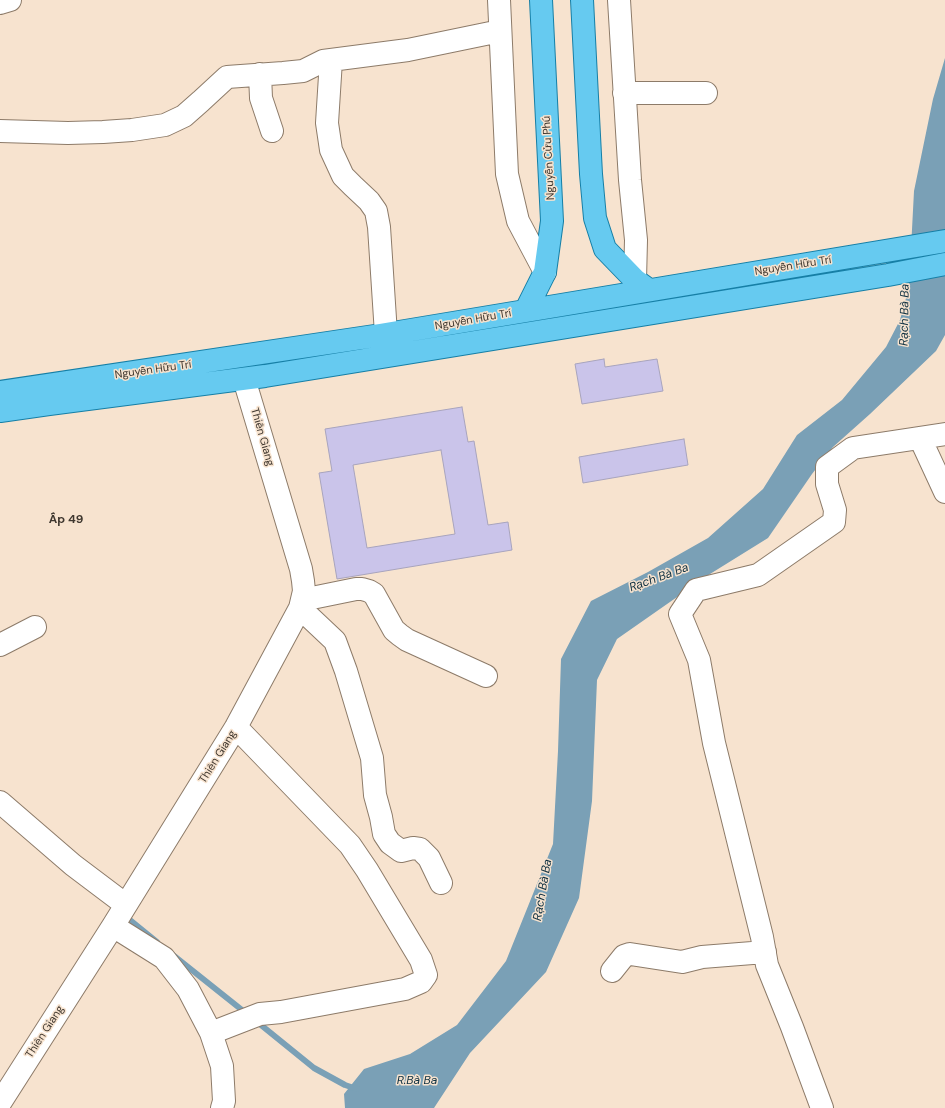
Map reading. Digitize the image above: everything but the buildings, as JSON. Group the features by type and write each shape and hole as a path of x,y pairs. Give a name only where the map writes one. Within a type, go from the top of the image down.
{"main road":[{"name":"Nguyễn Cửu Phú","path":"526,310 545,272 552,221 541,0"},
{"path":"582,0 591,174 595,218 605,249 642,285"},
{"name":"Nguyễn Hữu Trí","path":"0,392 386,334 526,310 642,285 945,241"},
{"name":"Nguyễn Hữu Trí","path":"0,411 244,379 888,275 945,264"}],"street":[{"path":"0,3 10,0"},
{"path":"499,0 507,174 518,221 545,272"},
{"path":"619,0 630,180 642,285"},
{"path":"0,132 103,132 132,130 165,125 184,116 227,77 303,71 323,61 408,50 500,31"},
{"path":"331,60 327,123 331,150 343,176 369,201 376,211 379,227 386,334"},
{"path":"260,74 260,98 272,131"},
{"path":"624,93 706,93"},
{"name":"Thiên Giang","path":"1,1100 113,926 236,727 301,604 304,591 301,569 244,379"},
{"path":"822,1108 767,965 714,743 699,660 680,614 696,590 758,574 834,522 835,510 827,484 827,467 853,448 945,434"},
{"path":"920,438 945,492"},
{"path":"441,883 429,858 420,849 413,848 401,851 390,843 384,834 375,795 372,758 346,671 335,641 301,604 356,589 369,591 374,594 394,630 400,635 407,640 486,676"},
{"path":"0,645 35,627"},
{"path":"211,1033 260,1014 281,1012 405,989 421,982 426,975 421,960 367,870 350,845 236,727"},
{"path":"2,806 74,866 126,905"},
{"path":"113,926 164,958 188,989 211,1033 222,1066 224,1101 222,1108"},
{"path":"612,971 624,956 630,954 682,962 702,957 765,952"}],"water":[{"name":"R.Bà Ba","path":"945,58 945,335 936,351 833,447 812,474 768,538 710,574 617,639 597,680 592,801 579,898 546,972 470,1053 434,1108 345,1108 344,1094 364,1069 410,1054 457,1025 506,961 553,844 561,659 591,601 648,572 708,538 763,489 797,435 842,400 886,347 900,320 909,287 914,191 933,99"}],"waterway":[{"path":"125,916 157,942"},
{"path":"173,955 247,1014"},
{"path":"256,1021 314,1068 345,1085 357,1089"}],"district":[{"name":"Ấp 49","path":"66,520"}],"water label":[{"name":"Rạch Bà Ba","path":"905,315"},
{"name":"Rạch Bà Ba","path":"659,578"},
{"name":"Rạch Bà Ba","path":"543,890"}]}
